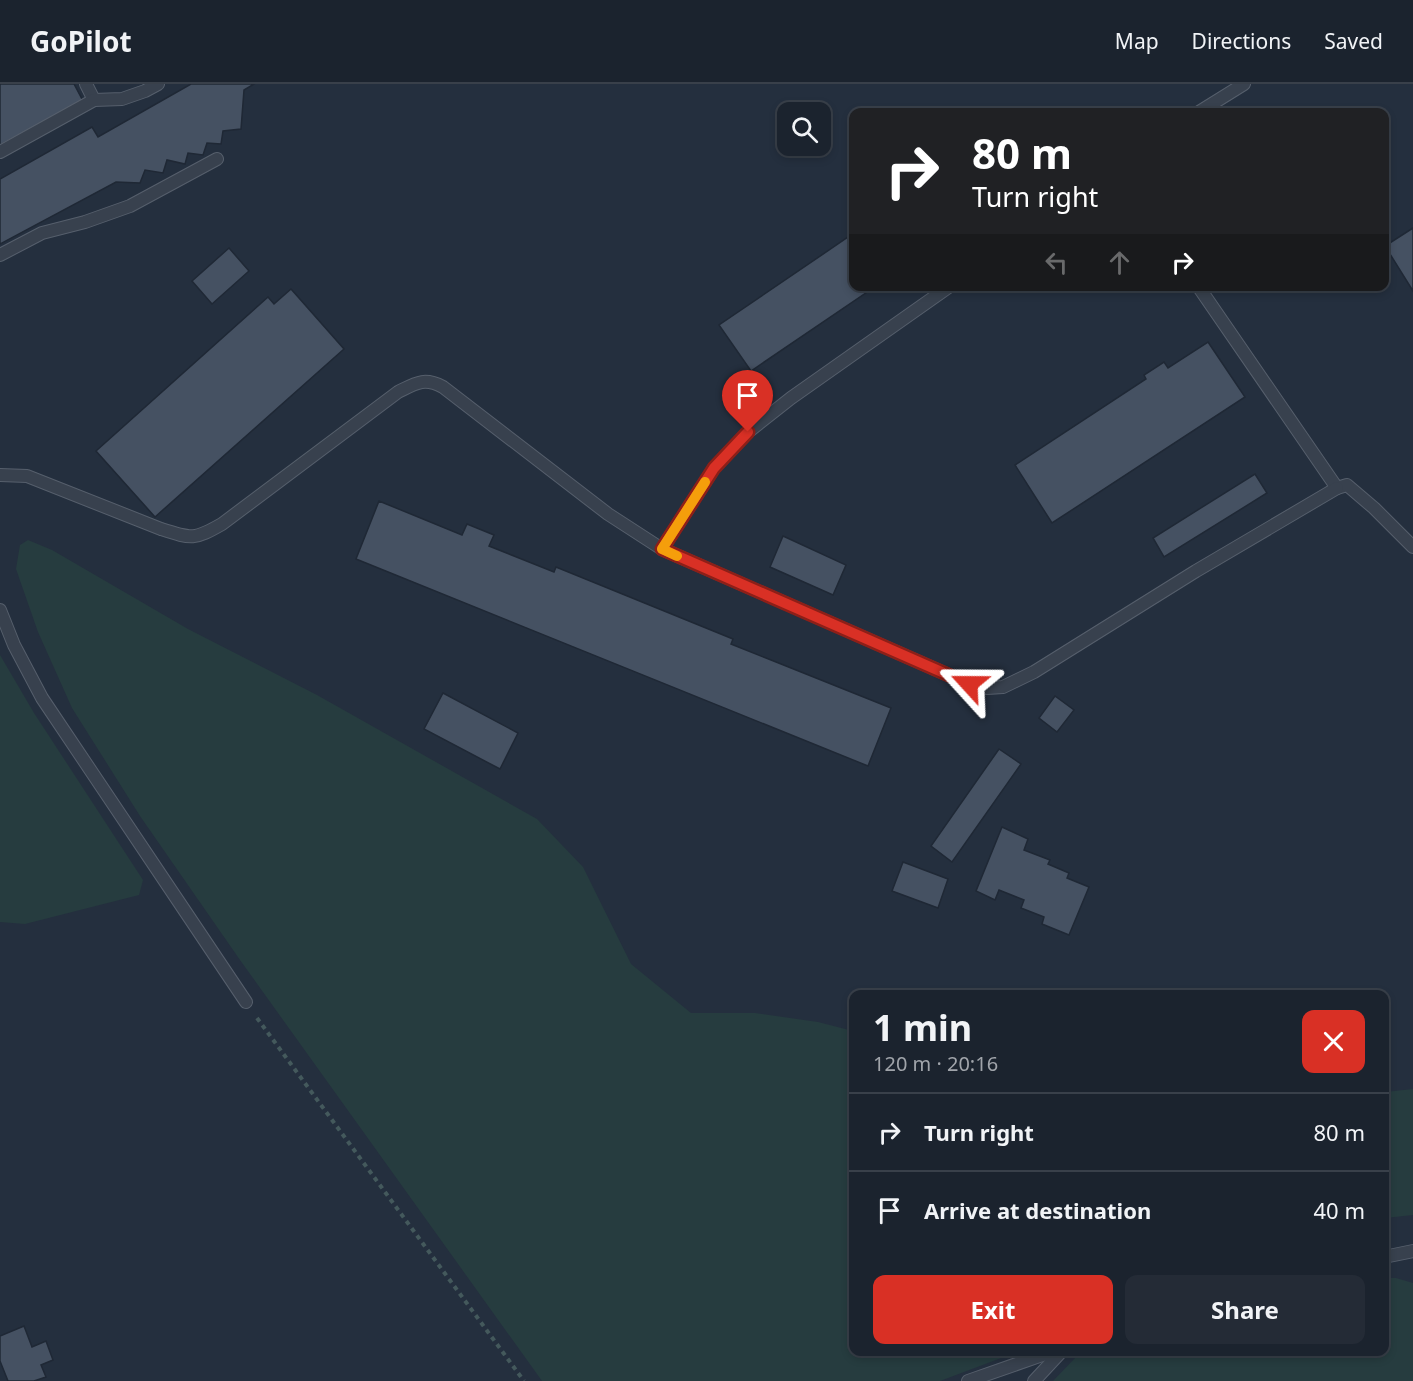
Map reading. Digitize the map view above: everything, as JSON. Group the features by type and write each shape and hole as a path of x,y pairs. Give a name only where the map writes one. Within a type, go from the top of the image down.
{"lane":[{"path":"86,84 94,100"},
{"path":"0,152 94,100 122,99 158,84"},
{"path":"1206,108 1245,84"},
{"path":"0,255 42,233 85,222 130,206 217,159"},
{"path":"662,549 714,468 748,432 791,398 943,291"},
{"path":"1201,291 1337,488"},
{"path":"0,475 27,477 161,529 194,537 222,524 398,392 415,384 432,381 443,387 608,514 662,549 969,684 987,688 1003,687 1034,672 1196,571 1337,488 1347,485 1374,507 1413,547"},
{"path":"0,610 14,645 42,698 246,1002"},
{"path":"1389,1256 1413,1251"},
{"path":"968,1381 1040,1356"},
{"path":"1034,1381 1057,1356"}],"path":[{"path":"246,1002 524,1381"}],"green space":[{"path":"28,540 52,550 188,629 317,695 537,819 583,867 631,964 691,1013 755,1013 818,1022 849,1030 849,1356 1006,1356 940,1381 542,1381 240,960 140,816 72,708 38,632 16,569 20,545"},
{"path":"0,655 34,713 143,880 139,895 25,924 0,922"},
{"path":"1413,1089 1413,1215 1389,1218 1389,1092"},
{"path":"1389,1278 1413,1283 1413,1381 1053,1381 1077,1356 1389,1356"}],"building":[{"path":"0,84 74,84 83,101 0,145"},
{"path":"191,84 254,84 244,90 241,129 223,131 221,144 207,143 203,155 188,153 185,164 167,160 163,173 145,170 140,183 116,182 0,244 0,179 92,127 98,137"},
{"path":"1413,228 1413,291 1389,252 1389,243"},
{"path":"849,236 849,291 869,291 751,371 719,325"},
{"path":"229,248 249,271 212,304 192,281"},
{"path":"291,289 344,349 155,517 96,451 268,297 274,304"},
{"path":"1208,342 1245,397 1052,523 1015,465 1146,379 1144,375 1164,362 1168,368"},
{"path":"1255,474 1267,493 1164,557 1153,538"},
{"path":"379,501 462,535 467,524 494,535 489,546 554,572 556,567 733,639 731,644 891,708 868,766 356,559"},
{"path":"783,536 846,565 833,595 770,567"},
{"path":"443,693 518,733 500,769 424,729"},
{"path":"1055,696 1074,710 1057,732 1039,718"},
{"path":"999,749 1021,764 952,862 931,846"},
{"path":"1002,827 1028,839 1024,850 1050,860 1048,864 1069,873 1067,878 1089,887 1069,935 1042,924 1044,917 1021,908 1024,900 999,890 995,900 976,891"},
{"path":"903,862 948,879 938,908 892,891"},
{"path":"24,1326 32,1347 46,1341 53,1360 41,1365 46,1377 34,1381 8,1381 0,1361 0,1336"}],"slow traffic":[{"path":"677,556 662,549 705,482"}],"route":[{"path":"748,432 714,468 662,549 969,684"}]}
